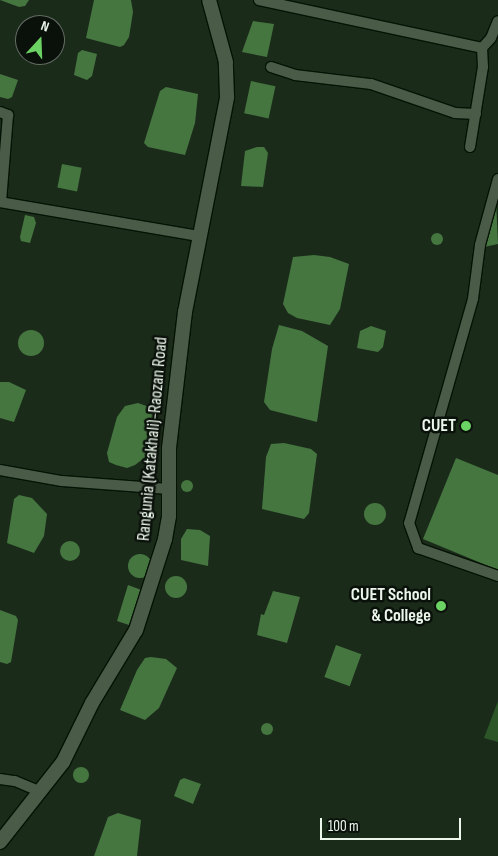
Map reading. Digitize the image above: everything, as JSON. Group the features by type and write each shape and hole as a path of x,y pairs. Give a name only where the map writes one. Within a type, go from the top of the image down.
{"main road":[{"name":"Rangunia (Katakhali)-Raozan Road","path":"0,842 63,762 92,703 141,622 165,539 169,489 169,448 179,354 198,236 227,97 226,62 209,0"}],"street":[{"path":"259,0 482,48"},
{"path":"470,147 483,67 482,48 492,38 498,21"},
{"path":"271,67 295,75 370,84 455,113 476,114"},
{"path":"0,112 8,115 1,202 198,236"},
{"path":"498,179 480,245 473,299 409,523 418,548 498,576"},
{"path":"0,470 62,481 169,489"},
{"path":"0,779 15,781 41,792"}],"shaded area":[{"path":"0,0 29,0 25,6 19,7"},
{"path":"94,0 131,0 133,12 129,37 124,45 120,47 86,38"},
{"path":"253,21 274,24 267,57 242,52"},
{"path":"82,50 97,54 92,76 87,80 74,75 78,53"},
{"path":"0,74 18,80 12,97 8,99 0,97"},
{"path":"251,81 275,86 269,118 244,113"},
{"path":"166,87 198,94 195,123 185,155 148,147 144,143 160,91"},
{"path":"264,147 268,153 263,187 241,186 245,151"},
{"path":"62,164 82,168 77,191 57,188"},
{"path":"496,200 498,244 484,247"},
{"path":"25,215 34,217 36,223 30,243 21,241 20,237"},
{"path":"437,233 443,239 437,245 431,239"},
{"path":"314,255 330,257 349,264 340,309 330,325 297,318 288,313 283,304 293,257"},
{"path":"279,325 302,331 328,346 317,422 270,410 264,402 272,349"},
{"path":"371,326 386,331 383,347 378,352 357,348 360,331"},
{"path":"31,330 40,334 44,343 40,352 31,356 22,352 18,343 22,334"},
{"path":"0,382 9,382 26,390 14,422 0,418"},
{"path":"138,403 152,408 155,413 154,437 148,455 135,465 127,468 109,462 107,453 117,417 125,406"},
{"path":"284,443 311,449 317,454 309,513 304,519 262,509 266,457 271,444"},
{"path":"456,458 498,475 498,570 423,539"},
{"path":"185,480 189,480 193,486 189,492 185,492 181,488 181,484"},
{"path":"19,495 32,498 47,514 44,536 34,553 7,543 14,499"},
{"path":"375,503 385,510 386,514 379,524 375,525 365,518 364,514 371,504"},
{"path":"187,529 200,530 210,536 208,566 181,560 181,539"},
{"path":"66,541 74,541 80,547 80,555 74,561 66,561 60,555 60,547"},
{"path":"140,554 145,555 151,561 151,571 145,577 140,578 135,577 129,571 128,566 129,561 135,555"},
{"path":"176,576 184,579 187,587 184,595 176,598 168,595 165,587 168,579"},
{"path":"128,585 144,591 129,625 117,621"},
{"path":"273,591 300,597 287,643 257,635 261,614 264,615"},
{"path":"0,610 16,616 18,620 11,662 7,664 0,662"},
{"path":"336,645 361,654 350,686 324,677"},
{"path":"145,658 166,659 177,668 159,708 145,720 120,710 137,670"},
{"path":"498,701 498,742 484,738"},
{"path":"267,723 273,729 267,735 261,729"},
{"path":"81,767 89,775 81,783 73,775"},
{"path":"184,778 201,784 193,804 174,796 180,780"},
{"path":"118,813 141,820 137,856 94,856 108,817"}],"place":[{"name":"CUET","path":"466,426"},
{"name":"CUET School & College","path":"441,606"}]}
